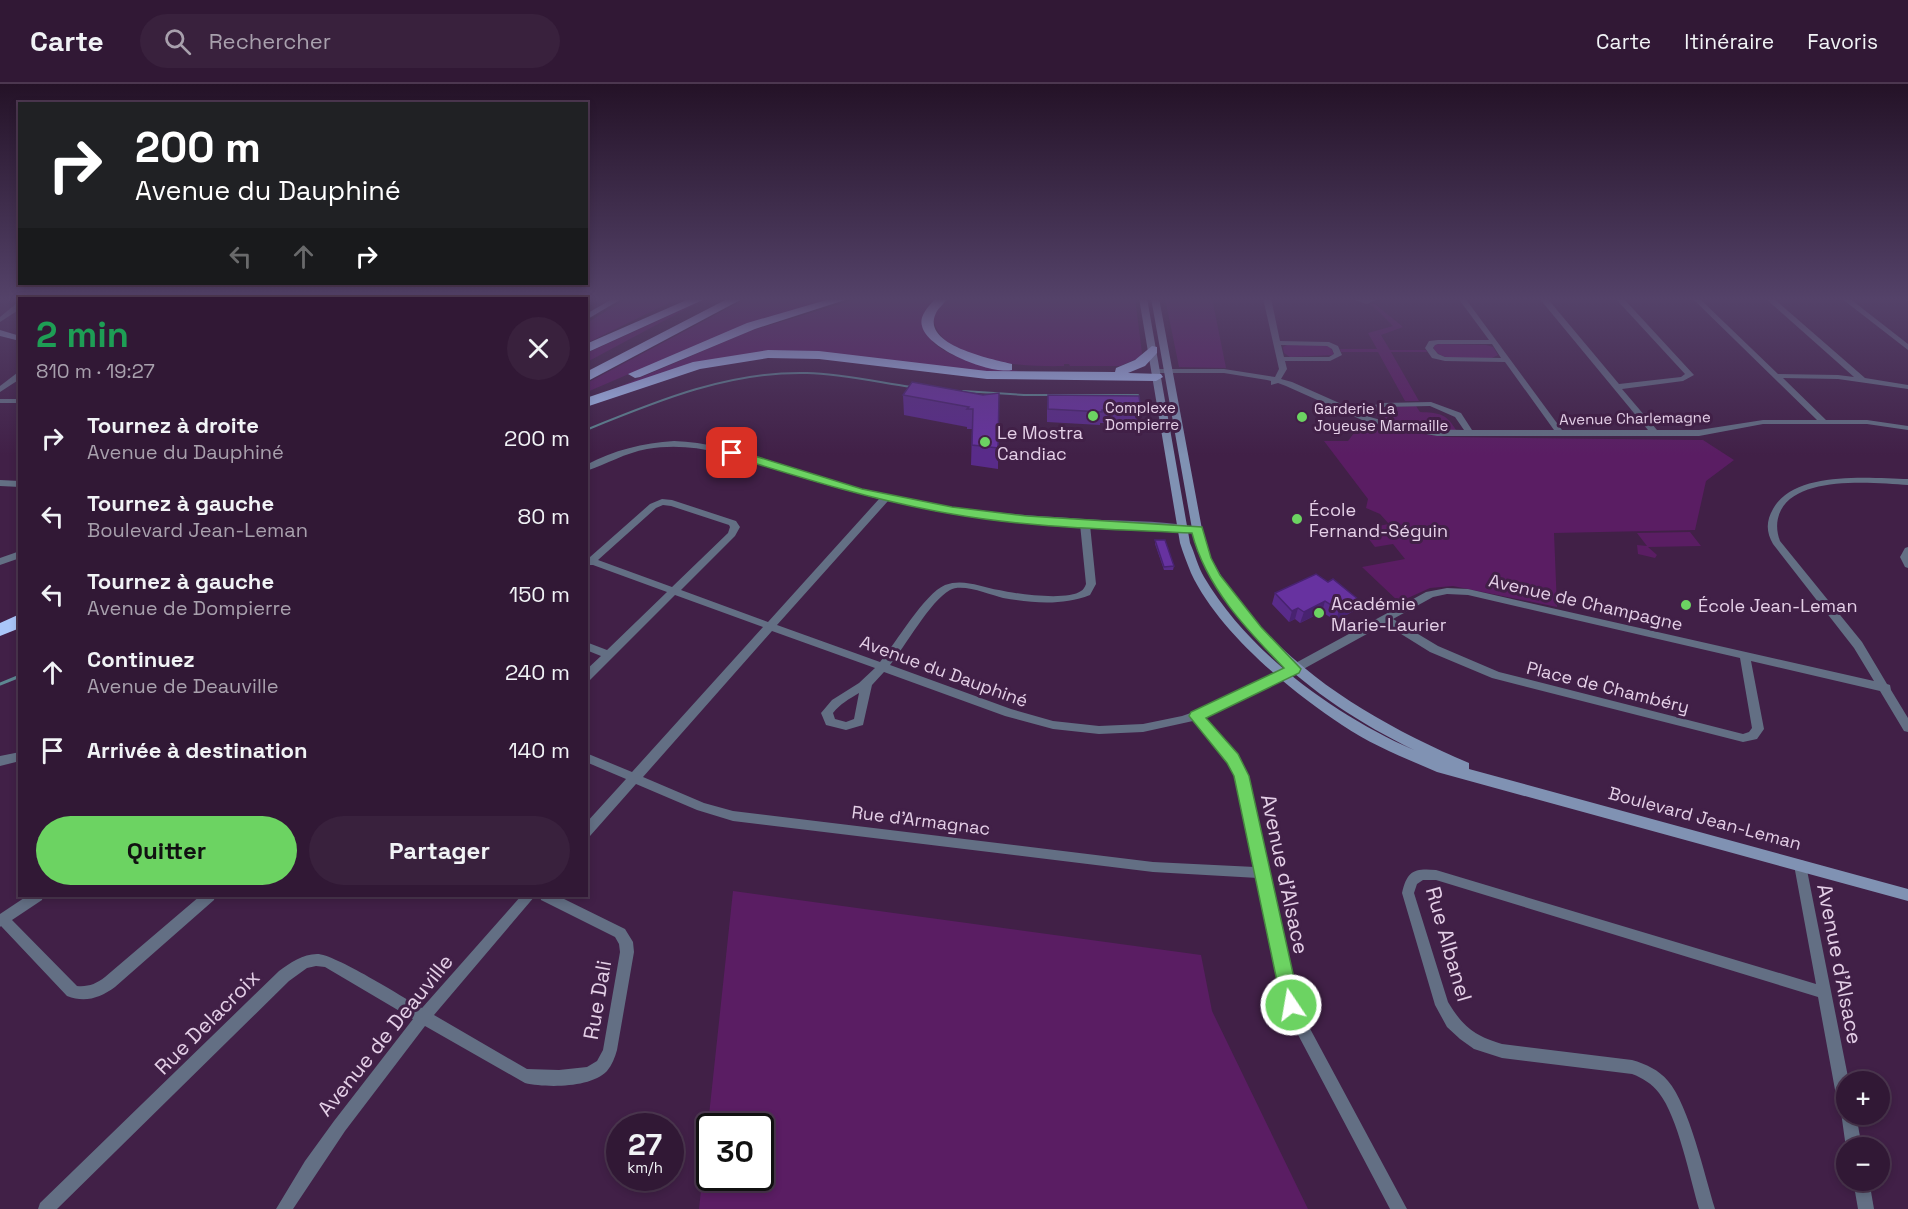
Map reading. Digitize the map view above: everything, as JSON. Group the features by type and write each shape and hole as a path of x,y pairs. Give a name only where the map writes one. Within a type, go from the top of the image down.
{"highway":[{"path":"588,366 617,350"},
{"path":"588,377 634,350"},
{"path":"588,394 692,350"},
{"path":"954,350 963,356 1022,369 1163,374"},
{"path":"1121,371 1140,363 1152,350"},
{"path":"588,402 698,365 740,356 776,353 819,355 987,375 1163,374"},
{"path":"0,631 18,623"},
{"path":"0,643 18,635"}],"street":[{"name":"Boulevard Jean-Leman","path":"1152,350 1163,374 1205,558 1215,577 1289,672"},
{"name":"Boulevard Jean-Leman","path":"1161,350 1183,528 1192,563 1211,597 1246,639 1289,672 1335,714 1382,742 1442,768 1908,895"},
{"path":"1274,382 1282,373 1279,350"},
{"path":"1281,359 1330,359 1338,355 1336,350"},
{"path":"1431,350 1435,356 1445,359 1507,360"},
{"path":"1500,350 1560,434"},
{"path":"1587,350 1655,433"},
{"path":"1617,387 1683,379 1690,375 1667,350"},
{"path":"1750,350 1824,422"},
{"path":"1829,350 1862,380"},
{"name":"Avenue Charlemagne","path":"1163,374 1274,382 1365,418 1415,430 1470,434 1704,433 1753,423 1824,422 1872,423 1908,428"},
{"path":"1776,376 1833,376 1908,387"},
{"path":"0,390 18,377"},
{"path":"0,400 18,401"},
{"path":"1365,418 1374,408 1382,405 1431,404 1458,415 1470,434"},
{"path":"588,468 612,456 638,448 693,444 717,448 885,498 983,515 1085,524 1198,530"},
{"path":"1908,482 1841,482 1808,486 1782,500 1773,520 1773,536 1779,546 1847,630 1886,688 1908,728"},
{"path":"0,483 18,484"},
{"path":"588,830 885,498"},
{"path":"588,561 653,506 662,502 672,502 734,524 732,534 588,675"},
{"path":"867,683 939,593 949,586 966,585 1023,597 1070,598 1086,593 1091,584 1085,524"},
{"path":"1908,550 1905,557 1908,566"},
{"path":"0,562 18,555"},
{"name":"Avenue du Dauphiné","path":"588,561 1021,717 1063,726 1099,730 1162,725 1196,716 1289,672"},
{"name":"Avenue de Champagne","path":"1289,672 1434,593 1468,592 1886,688"},
{"name":"Place de Chambéry","path":"1385,619 1444,654 1511,680 1743,738 1753,736 1758,729 1745,656"},
{"path":"588,647 609,655"},
{"name":"Avenue d'Alsace","path":"1196,716 1239,770 1293,1012 1400,1209"},
{"path":"0,761 18,756"},
{"name":"Rue d'Armagnac","path":"588,758 701,807 733,816 1154,867 1263,873"},
{"name":"Avenue d'Alsace","path":"1800,865 1839,1071"},
{"name":"Rue Albanel","path":"1707,1209 1672,1103 1661,1085 1651,1075 1632,1067 1502,1052 1479,1044 1458,1028 1440,999 1408,892 1411,881 1421,874 1436,875 1825,993"},
{"path":"36,897 1,920 72,991 84,993 98,990 110,982 208,897"},
{"name":"Avenue de Deauville","path":"284,1209 356,1100 422,1016 528,897"},
{"name":"Rue Dali","path":"422,1016 525,1076 582,1075 599,1068 610,1050 627,952 626,942 615,930 548,897"},
{"name":"Rue Delacroix","path":"46,1209 284,976 299,964 315,959 328,962 422,1016"},
{"path":"1863,1191 1866,1209"}],"shaded area":[{"path":"592,350 608,350 588,361 588,353"},
{"path":"648,350 684,350 588,392 588,382"},
{"path":"704,350 944,350 974,362 1027,372 1024,375 775,351 700,362 602,394"},
{"path":"962,350 1142,350 1142,353 1141,357 1120,366 1064,364 1064,366 1008,363"},
{"path":"1176,350 1222,350 1226,368 1179,367"},
{"path":"1284,350 1332,350 1334,355 1290,357"},
{"path":"1426,350 1391,352 1419,401 1405,401 1378,352 1341,352"},
{"path":"1435,350 1495,350 1498,355 1492,358 1469,359 1445,357"},
{"path":"1416,406 1420,412 1445,417 1456,430 1426,429 1391,423 1376,415 1378,410 1387,407"},
{"path":"1363,421 1399,431 1446,437 1703,440 1734,460 1706,481 1695,530 1554,533 1557,607 1453,586 1430,588 1399,602 1362,567 1405,559 1393,544 1375,547 1361,529 1389,524 1380,514 1366,508 1368,499 1324,441 1348,441"},
{"path":"1690,532 1701,546 1648,547 1657,555 1655,558 1638,554 1637,545 1647,546 1637,533"},
{"path":"733,891 1201,955 1212,1011 1308,1209 699,1209 701,1191 774,1191 774,1113 709,1113"}],"building":[{"path":"912,382 983,395 999,393 998,448 972,445 973,409 903,395"},
{"path":"1048,395 1139,396 1141,411 1102,410 1102,412 1048,409"},
{"path":"1155,540 1165,540 1174,566 1164,567"},
{"path":"1316,574 1328,582 1333,579 1359,600 1339,610 1325,601 1304,612 1298,608 1292,611 1275,593"}],"waterway":[{"path":"588,429 694,390 750,377 807,373 912,387"},
{"path":"963,391 1024,395 1138,395"},
{"path":"0,684 18,677"}],"place":[{"name":"Complexe Dompierre","path":"1093,416"},
{"name":"Garderie La Joyeuse Marmaille","path":"1302,417"},
{"name":"Le Mostra Candiac","path":"985,442"},
{"name":"École Fernand-Séguin","path":"1297,519"},
{"name":"École Jean-Leman","path":"1686,605"},
{"name":"Académie Marie-Laurier","path":"1319,613"}],"route":[{"path":"732,453 860,492 952,511 1027,520 1198,530 1205,558 1215,577 1256,631 1294,669 1224,705 1196,716 1237,765 1244,782 1291,1005"}]}
